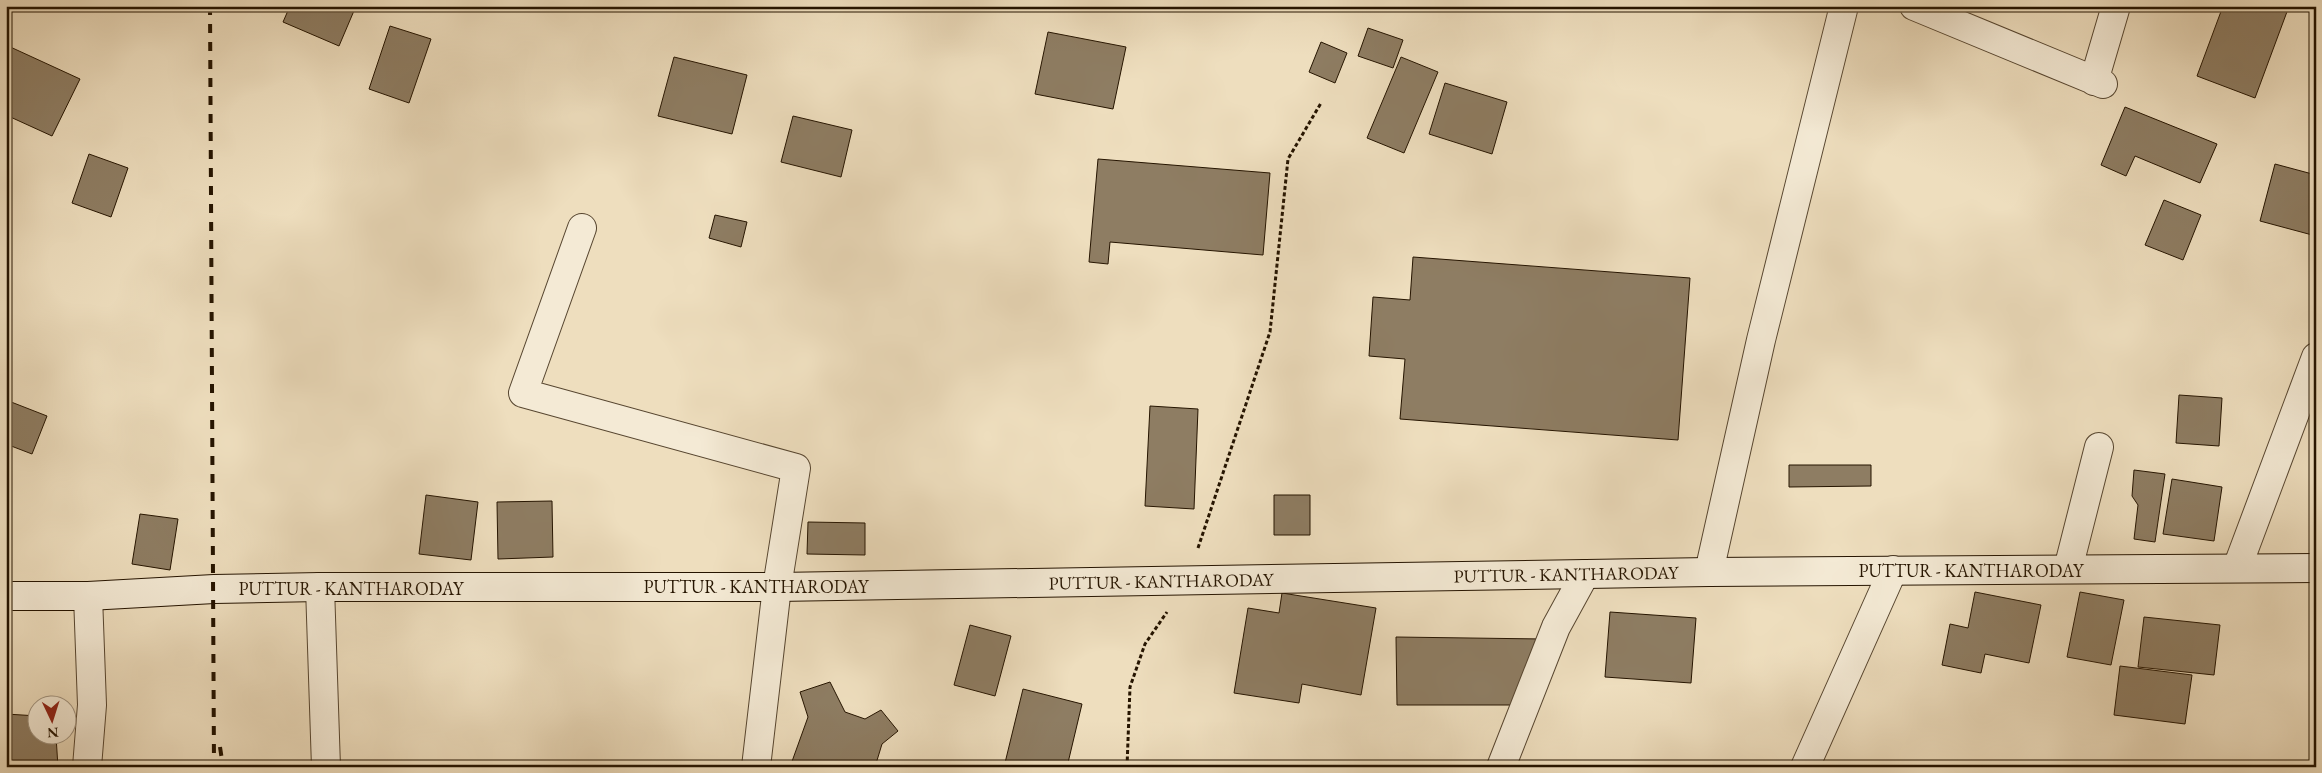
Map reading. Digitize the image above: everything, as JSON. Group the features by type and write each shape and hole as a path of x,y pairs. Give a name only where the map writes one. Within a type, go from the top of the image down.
{"street":[{"path":"1709,572 1761,340 1844,6"},
{"path":"1914,6 2099,83 2116,6"},
{"path":"582,228 523,393 796,468 777,587 756,767"},
{"path":"2237,568 2316,357"},
{"path":"2068,569 2099,447"},
{"name":"PUTTUR - KANTHARODAY","path":"6,596 88,596 214,589 320,587 777,587 1709,572 2316,568"},
{"path":"1805,767 1893,570"},
{"path":"1501,767 1556,627 1585,574"},
{"path":"320,587 326,767"},
{"path":"87,767 92,705 88,596"}],"path":[{"path":"1127,767 1130,688 1145,644 1188,580 1270,332 1288,159 1321,103"}],"building":[{"path":"290,6 356,6 339,46 283,22"},
{"path":"2223,6 2279,6 2288,9 2255,98 2197,76"},
{"path":"390,26 431,39 409,103 369,89"},
{"path":"1368,28 1403,40 1393,68 1358,56"},
{"path":"1048,32 1126,47 1113,109 1035,94"},
{"path":"1321,42 1347,53 1335,83 1309,72"},
{"path":"6,45 80,79 52,136 6,115"},
{"path":"674,57 747,75 732,134 658,116"},
{"path":"1401,57 1438,72 1404,153 1367,138"},
{"path":"1445,83 1507,102 1492,154 1429,134"},
{"path":"2125,107 2217,144 2200,183 2135,156 2126,176 2101,165"},
{"path":"793,116 852,130 841,177 781,162"},
{"path":"89,154 128,168 111,217 72,203"},
{"path":"1098,159 1270,173 1263,255 1110,242 1108,264 1089,262"},
{"path":"2275,164 2316,175 2316,236 2260,221"},
{"path":"2164,200 2201,215 2183,260 2145,245"},
{"path":"715,215 747,222 741,247 709,238"},
{"path":"1413,257 1690,278 1678,440 1400,419 1405,359 1369,356 1373,297 1410,300"},
{"path":"2179,395 2222,398 2219,446 2176,443"},
{"path":"6,400 47,416 32,454 6,444"},
{"path":"1150,406 1198,409 1194,509 1145,506"},
{"path":"1789,465 1871,465 1871,486 1789,487"},
{"path":"2134,470 2165,474 2155,542 2134,539 2138,505 2132,496"},
{"path":"2172,479 2222,487 2214,541 2163,534"},
{"path":"426,495 478,502 471,560 419,554"},
{"path":"1274,495 1310,495 1310,535 1274,535"},
{"path":"552,501 553,557 498,559 497,502"},
{"path":"140,514 178,519 170,570 132,564"},
{"path":"808,522 865,523 865,555 807,554"},
{"path":"1975,592 2041,605 2029,663 1985,654 1981,673 1942,665 1950,624 1968,628"},
{"path":"2080,592 2124,600 2111,665 2067,657"},
{"path":"1282,593 1376,608 1361,695 1302,684 1299,703 1234,693 1248,608 1279,613"},
{"path":"1610,612 1696,618 1691,683 1605,677"},
{"path":"2144,617 2220,625 2214,675 2138,667"},
{"path":"970,625 1011,636 995,696 954,685"},
{"path":"1396,637 1543,639 1518,705 1397,705"},
{"path":"2120,666 2192,675 2185,724 2114,715"},
{"path":"830,682 845,712 865,719 881,710 898,731 882,744 875,767 790,767 808,717 800,692"},
{"path":"1023,689 1082,704 1067,767 1004,767"},
{"path":"6,714 28,715 28,746 57,746 58,767 6,765"}],"railway":[{"path":"210,6 214,767"},
{"path":"220,747 223,767"}]}
